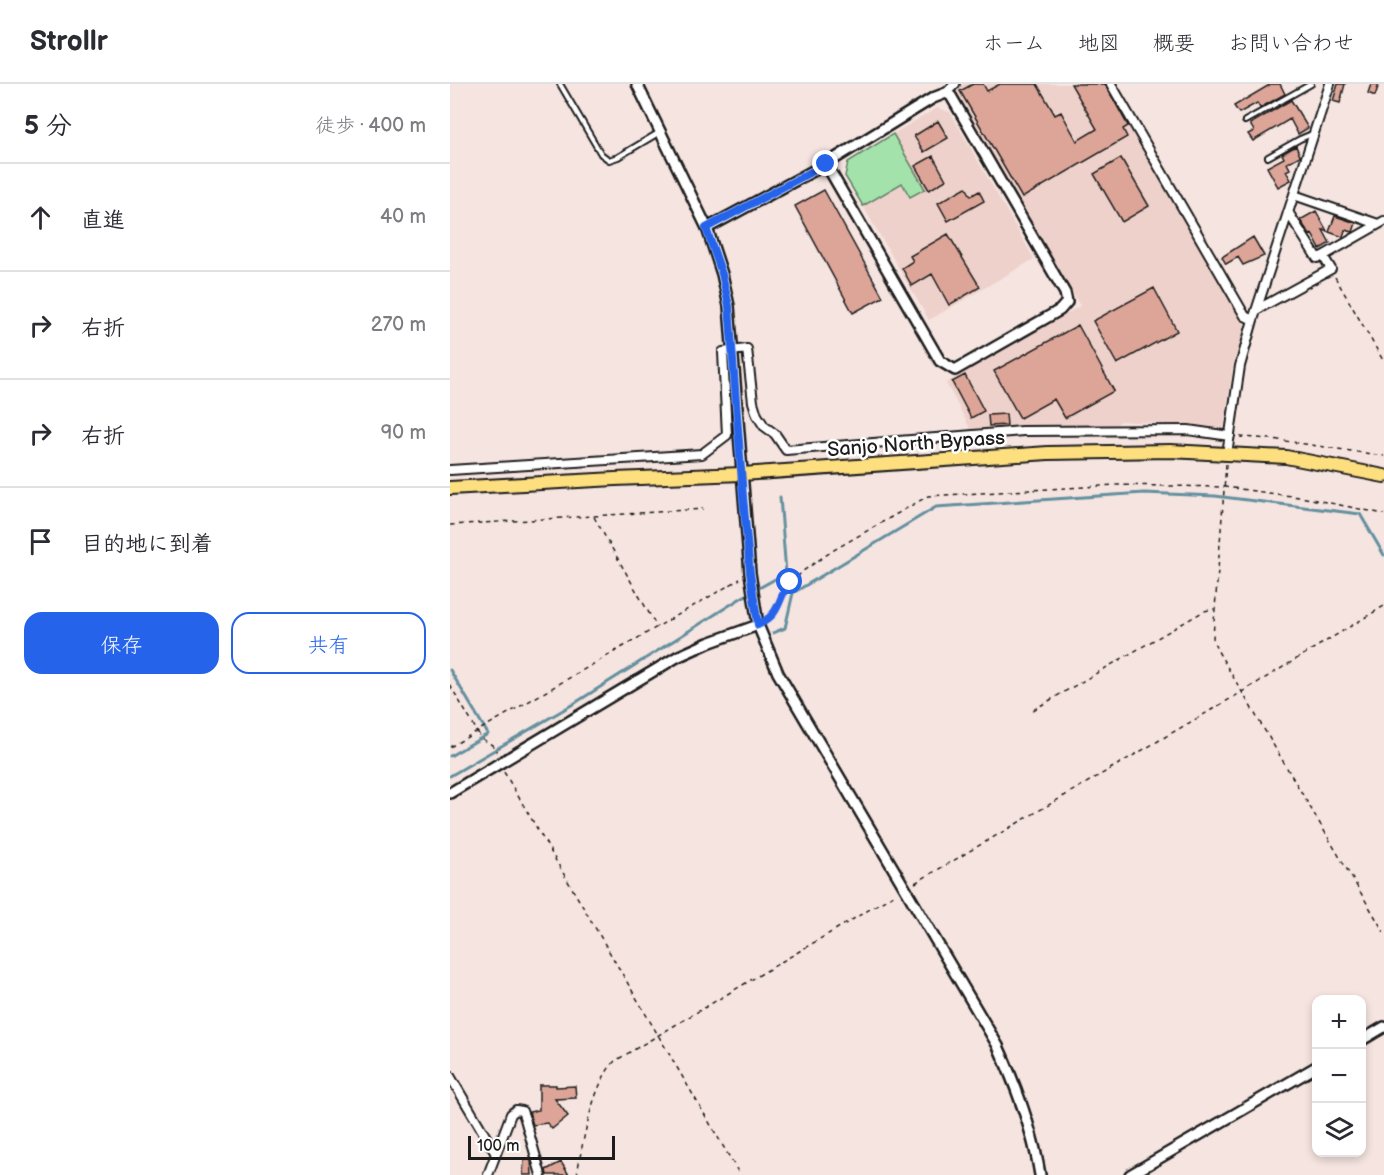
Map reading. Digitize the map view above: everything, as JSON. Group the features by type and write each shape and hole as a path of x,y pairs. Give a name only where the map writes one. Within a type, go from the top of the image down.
{"highway":[{"name":"Sanjo North Bypass","path":"450,488 742,474 1048,453 1170,451 1286,457 1384,476"}],"street":[{"path":"706,228 826,164 933,98 946,93 955,84"},
{"path":"1111,84 1245,315 1253,320"},
{"path":"1227,454 1240,366 1330,84"},
{"path":"640,86 706,228 722,274 729,306 750,573 758,625 778,673 998,1046 1028,1121 1040,1175"},
{"path":"826,164 940,361 955,370 1060,310 1067,302 1065,293 956,103 946,93"},
{"path":"1294,195 1381,222"},
{"path":"1288,212 1317,258 1381,222"},
{"path":"1258,309 1331,269 1323,256"},
{"path":"450,470 702,454 728,435 723,352 747,349 753,402 757,416 764,426 775,434 786,450 1023,431 1188,430 1230,436"},
{"path":"450,793 677,657 758,625"},
{"path":"1366,1038 1384,1027"},
{"path":"1130,1175 1312,1070"},
{"path":"450,1076 496,1154"},
{"path":"488,1175 511,1114 516,1110 522,1112 541,1175"}],"lane":[{"path":"560,84 601,154 609,160 661,131"},
{"path":"1245,121 1311,84"},
{"path":"1268,157 1314,133"}],"path":[{"path":"1331,269 1384,362"},
{"path":"1230,436 1272,439 1384,456"},
{"path":"1227,454 1213,638 1216,648 1384,932"},
{"path":"758,625 773,616 783,592 802,571 832,551 928,496 1106,485 1225,487 1306,498 1384,514"},
{"path":"450,525 703,509"},
{"path":"594,516 657,627"},
{"path":"450,747 750,573"},
{"path":"577,1175 589,1116 607,1069 615,1061 906,888 1242,693 1384,606"},
{"path":"1033,710 1204,611 1215,609"},
{"path":"450,684 481,738 492,745 740,1175"}],"shaded area":[{"path":"964,84 1107,84 1246,327 1233,365 1224,428 1121,421 1116,425 971,430 946,383 1080,306 955,89"},
{"path":"937,108 950,112 1034,259 929,320 863,206 902,183 925,189 893,134"}],"green space":[{"path":"893,134 925,189 910,197 902,183 863,206 845,176 848,162"}],"building":[{"path":"973,84 983,84 987,91 1000,84 1037,84 1055,115 1061,112 1077,141 1097,129 1071,84 1105,84 1128,126 1123,129 1127,137 1022,198 960,91"},
{"path":"1271,84 1280,84 1285,94 1260,108 1257,103 1239,113 1234,106"},
{"path":"1338,84 1345,84 1340,103 1333,101"},
{"path":"1371,84 1379,84 1375,96 1368,93"},
{"path":"1291,100 1308,128 1298,134 1290,119 1253,141 1248,134 1254,131 1250,124"},
{"path":"938,121 948,138 924,152 914,136"},
{"path":"1296,146 1300,156 1287,163 1290,169 1286,171 1291,180 1278,187 1267,167 1284,158 1282,154"},
{"path":"933,156 946,180 929,190 915,166"},
{"path":"1121,158 1149,206 1122,222 1094,174"},
{"path":"966,187 971,196 979,191 984,201 948,221 938,203"},
{"path":"824,190 883,297 853,313 795,206"},
{"path":"1316,211 1327,231 1323,230 1330,243 1320,249 1312,234 1310,235 1300,220"},
{"path":"1335,216 1356,223 1353,232 1345,230 1343,237 1329,232"},
{"path":"948,234 980,287 949,305 932,274 912,286 902,268 913,261 910,256"},
{"path":"1253,237 1264,256 1243,265 1238,257 1226,264 1222,257"},
{"path":"1154,288 1177,331 1117,364 1093,321"},
{"path":"1078,325 1114,391 1065,418 1054,399 1020,418 994,371"},
{"path":"965,375 984,411 971,418 952,382"},
{"path":"1006,414 1007,425 989,426 988,415"},
{"path":"539,1085 575,1086 576,1098 555,1099 568,1116 552,1129 547,1123 533,1125 529,1112 539,1110"},
{"path":"524,1160 531,1160 532,1175 523,1175"},
{"path":"561,1162 569,1175 547,1175 546,1170"}],"waterway":[{"path":"773,633 785,628 793,593 936,507 1144,493 1215,496 1360,514 1384,555"},
{"path":"450,776 575,703 741,598 786,573 780,497"},
{"path":"450,670 488,734 450,756"}],"route":[{"path":"790,582 773,616 758,625 750,573 729,306 722,274 706,228 826,164"}]}
